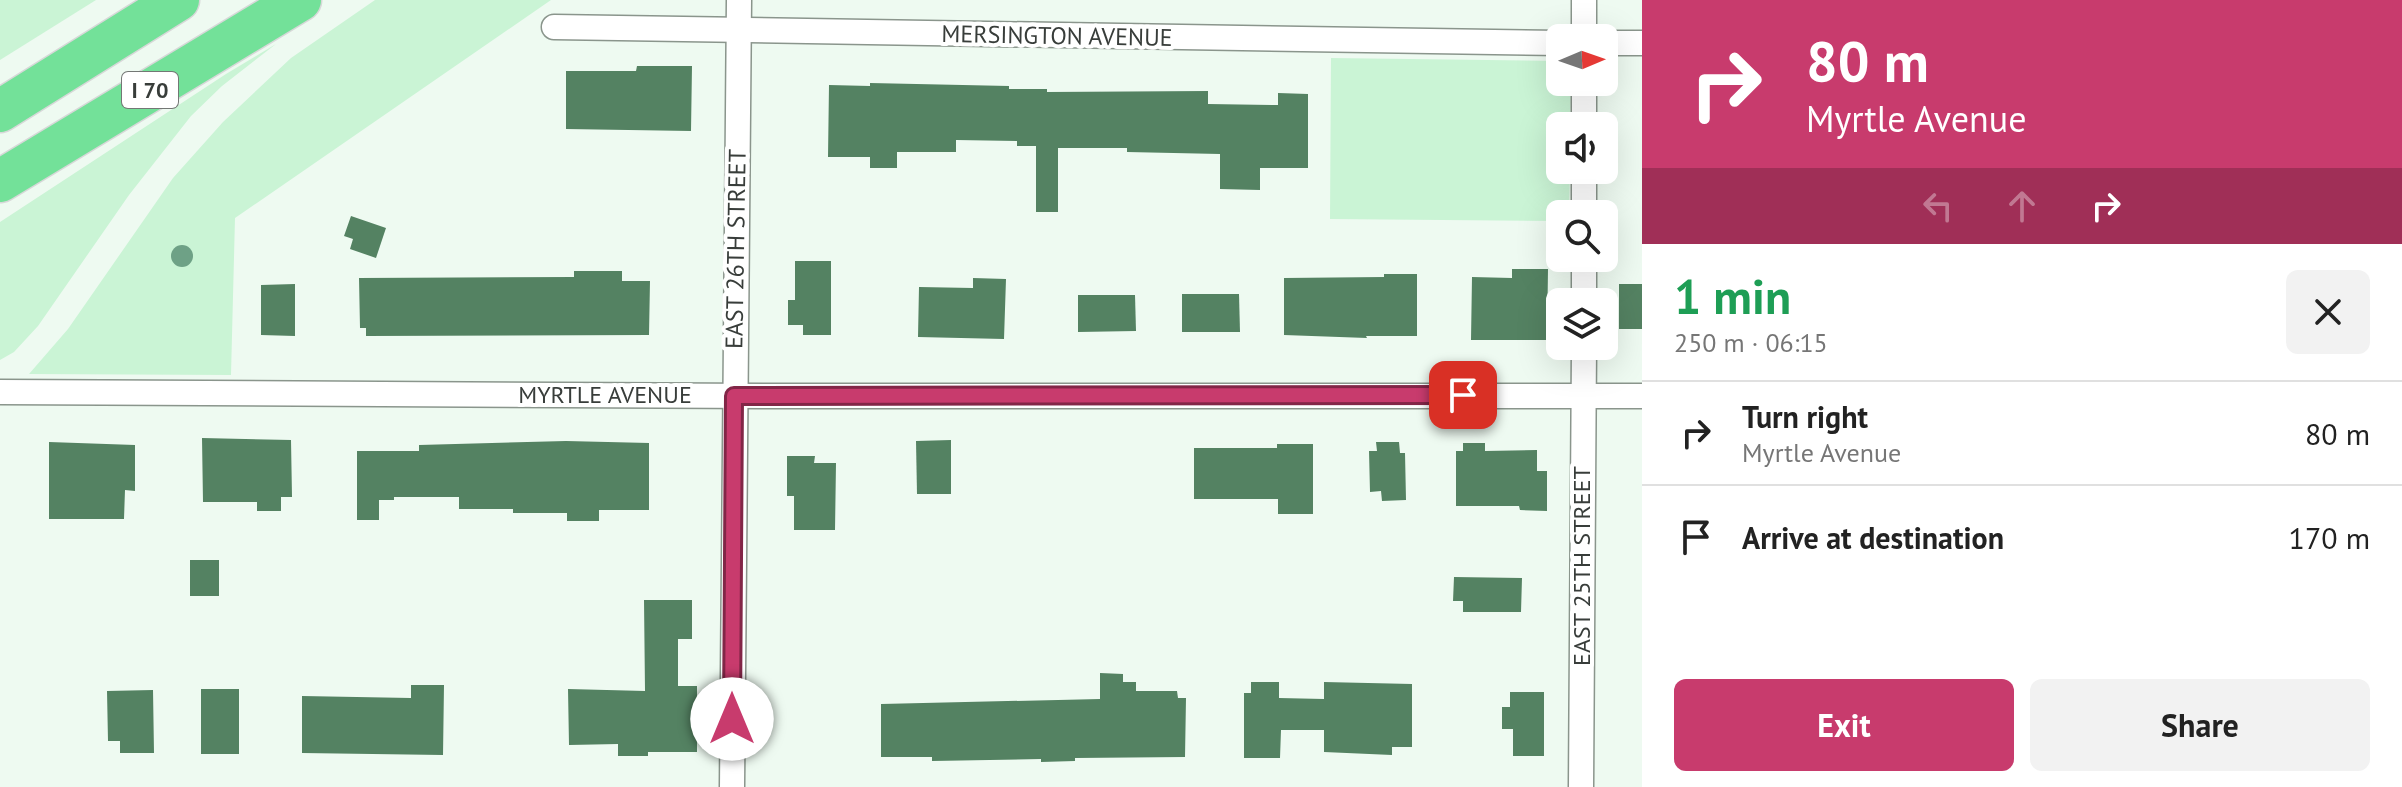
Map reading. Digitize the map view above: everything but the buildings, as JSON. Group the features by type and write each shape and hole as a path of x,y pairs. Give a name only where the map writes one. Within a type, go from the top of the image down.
{"highway":[{"name":"I 70","path":"0,111 178,0"},
{"name":"I 70","path":"0,181 300,0"}],"street":[{"name":"EAST 26TH STREET","path":"732,787 739,0"},
{"path":"1584,0 1584,24"},
{"name":"MERSINGTON AVENUE","path":"554,27 1546,43"},
{"path":"1618,43 1642,43"},
{"name":"EAST 25TH STREET","path":"1581,787 1584,360"},
{"name":"MYRTLE AVENUE","path":"0,392 1642,396"}],"green space":[{"path":"0,0 96,0 0,60"},
{"path":"375,0 551,0 235,218 231,375 29,374 68,329 173,178 223,122 291,58"},
{"path":"276,44 222,86 191,116 129,195 38,326 14,352 0,360 0,222"},
{"path":"1331,58 1546,61 1546,96 1571,96 1570,112 1546,112 1546,184 1570,184 1569,200 1546,200 1546,221 1330,219"}],"route":[{"path":"732,719 734,396 1463,395"}]}
